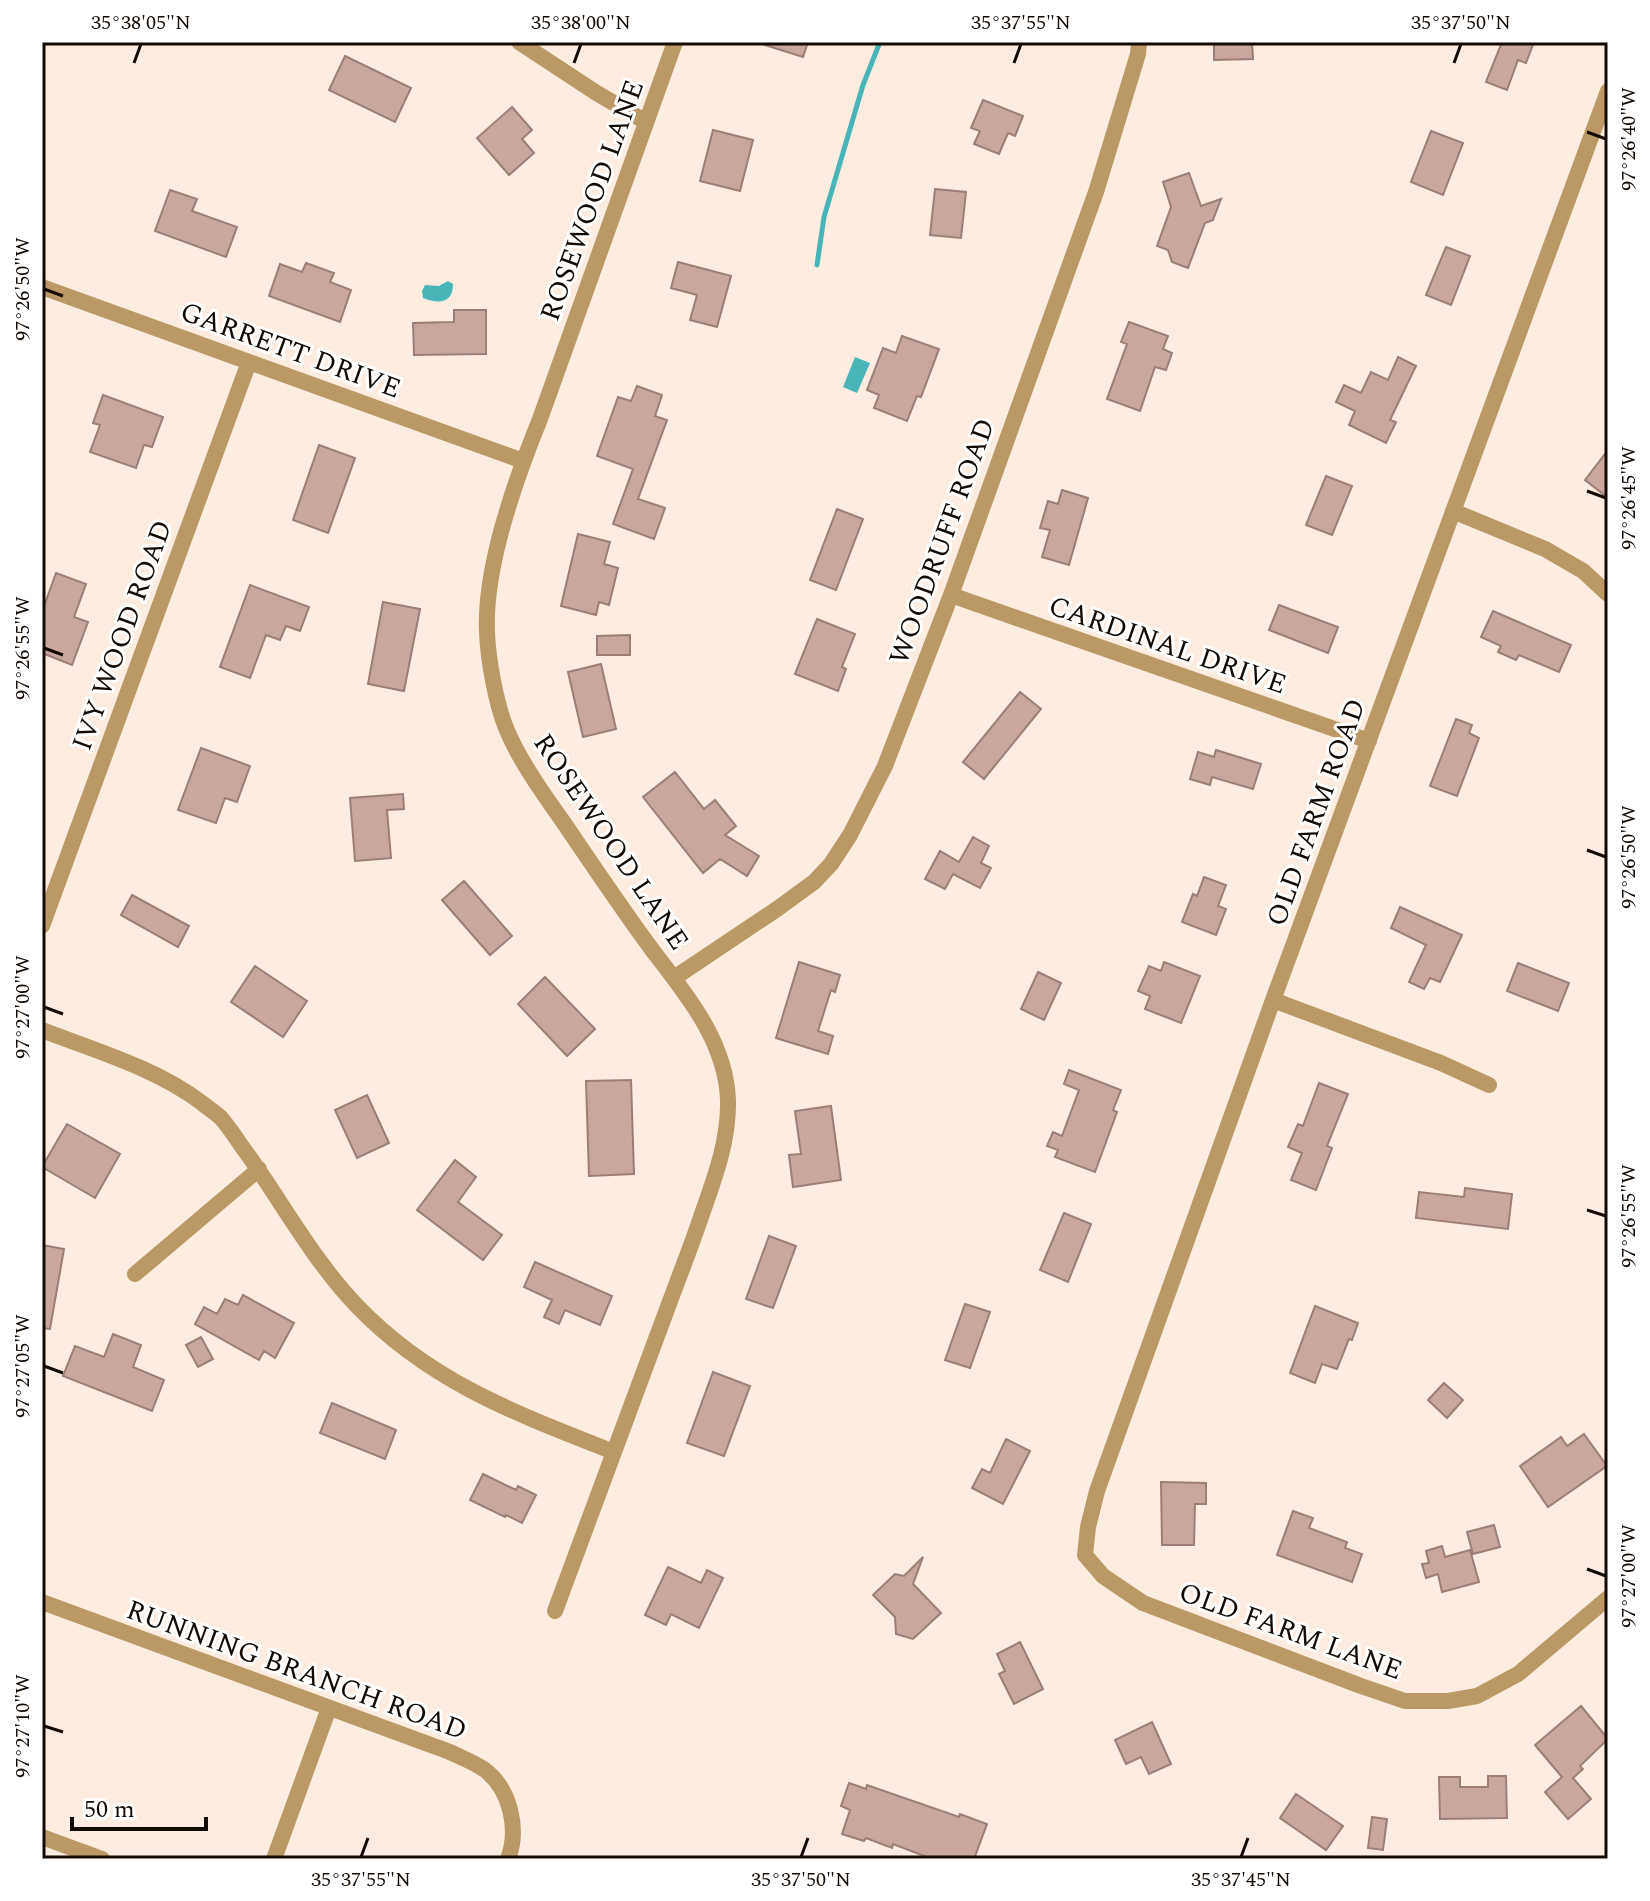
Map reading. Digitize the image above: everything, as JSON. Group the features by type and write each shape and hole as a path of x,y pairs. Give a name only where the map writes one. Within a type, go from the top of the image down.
{"street":[{"path":"519,42 646,122"},
{"name":"ROSEWOOD LANE","path":"555,1611 710,1190 723,1149 728,1099 718,1051 705,1022 626,916 535,780 506,729 495,689 487,632 488,608 496,551 523,461 675,42"},
{"name":"WOODRUFF ROAD","path":"674,978 814,882 831,864 850,835 885,766 951,595 1096,192 1139,42"},
{"name":"OLD FARM ROAD","path":"1085,1555 1097,1491 1273,1000 1608,91"},
{"name":"GARRETT DRIVE","path":"42,287 523,461"},
{"name":"IVY WOOD ROAD","path":"42,926 249,362"},
{"path":"1453,511 1545,549 1583,571 1608,594"},
{"name":"CARDINAL DRIVE","path":"951,595 1369,741"},
{"path":"1273,1000 1441,1063 1489,1085"},
{"path":"42,1030 180,1086 220,1117 259,1169 317,1258 356,1305 426,1365 500,1406 614,1452"},
{"path":"135,1274 259,1169"},
{"name":"OLD FARM LANE","path":"1085,1555 1103,1576 1143,1603 1405,1701 1448,1701 1477,1696 1518,1674 1608,1598"},
{"name":"RUNNING BRANCH ROAD","path":"42,1602 450,1752 486,1771 498,1782 513,1823 508,1859"},
{"path":"274,1859 329,1708"},
{"path":"42,1837 102,1859"}],"water":[{"path":"448,281 453,284 447,299 434,301 423,298 425,285 439,286"},
{"path":"855,357 870,363 857,393 843,387"}],"building":[{"path":"765,42 808,42 803,57 765,45"},
{"path":"1214,42 1252,42 1253,59 1214,60"},
{"path":"1502,42 1534,42 1526,63 1518,60 1507,90 1486,82"},
{"path":"345,56 411,88 395,122 329,90"},
{"path":"983,100 1023,116 1015,136 1008,133 999,154 974,144 980,131 971,128"},
{"path":"512,107 532,130 522,139 534,153 509,175 477,138"},
{"path":"713,130 753,140 740,191 700,181"},
{"path":"1431,131 1463,143 1443,195 1411,182"},
{"path":"1189,173 1201,206 1221,199 1213,220 1205,223 1188,268 1172,262 1168,250 1157,246 1171,207 1163,182"},
{"path":"935,189 966,192 961,238 930,235"},
{"path":"170,190 197,199 192,211 237,227 226,257 155,231"},
{"path":"1446,247 1470,256 1451,305 1426,295"},
{"path":"678,262 731,276 717,327 690,320 697,295 671,288"},
{"path":"306,263 334,273 330,282 351,290 340,322 269,296 280,264 302,272"},
{"path":"454,310 486,310 486,354 414,355 413,323 454,322"},
{"path":"1129,322 1168,336 1163,349 1172,353 1166,370 1155,367 1140,411 1107,399 1127,344 1121,342"},
{"path":"902,336 939,349 921,397 917,396 907,421 874,408 879,395 867,390 883,348 896,353"},
{"path":"1398,357 1416,366 1390,420 1396,422 1386,443 1349,425 1355,411 1336,402 1344,385 1361,393 1371,372 1388,380"},
{"path":"637,386 662,395 655,416 667,420 638,499 665,508 654,539 613,524 633,469 597,456 618,397 631,401"},
{"path":"103,395 163,417 152,447 144,445 136,468 90,452 100,425 93,423"},
{"path":"319,445 355,458 328,533 293,520"},
{"path":"1608,450 1608,498 1585,480"},
{"path":"1326,476 1352,486 1332,535 1306,525"},
{"path":"1062,490 1088,498 1069,565 1042,557 1050,530 1040,528 1048,501 1058,504"},
{"path":"837,509 863,519 836,590 810,580"},
{"path":"578,534 610,542 604,564 618,568 609,605 599,602 596,615 561,606"},
{"path":"56,573 86,584 74,617 88,622 72,665 42,653 42,612"},
{"path":"250,585 309,607 300,631 286,626 280,640 266,635 250,678 220,667"},
{"path":"383,602 420,609 404,691 368,684"},
{"path":"1279,605 1338,627 1328,653 1269,630"},
{"path":"1493,611 1571,645 1559,672 1519,655 1516,660 1498,652 1501,646 1481,637"},
{"path":"817,619 855,634 842,667 846,669 838,691 795,674"},
{"path":"630,635 630,655 597,655 597,636"},
{"path":"601,664 616,729 583,737 568,672"},
{"path":"1020,692 1041,709 984,779 963,762"},
{"path":"1456,719 1472,725 1469,733 1479,738 1457,796 1430,786"},
{"path":"201,748 250,766 237,802 225,798 216,823 178,810"},
{"path":"1216,750 1261,764 1253,789 1212,777 1210,785 1190,779 1198,752 1214,757"},
{"path":"675,772 704,809 715,800 736,826 725,835 759,856 747,876 720,859 703,873 643,797"},
{"path":"403,794 404,809 387,810 391,858 355,861 350,798"},
{"path":"973,837 989,846 981,863 991,868 980,888 953,874 945,889 925,879 940,851 959,862"},
{"path":"1204,877 1226,885 1218,906 1226,909 1216,935 1182,922 1193,894 1197,896"},
{"path":"464,881 512,936 490,955 442,900"},
{"path":"132,895 189,926 178,947 121,915"},
{"path":"1400,907 1462,935 1440,982 1430,978 1424,989 1409,982 1426,945 1391,928"},
{"path":"799,962 840,975 835,992 831,990 818,1031 833,1036 828,1054 776,1038"},
{"path":"1164,962 1200,976 1181,1023 1145,1009 1150,996 1138,991 1149,966 1161,971"},
{"path":"1518,963 1569,983 1558,1011 1507,991"},
{"path":"255,966 307,1001 283,1037 231,1002"},
{"path":"1038,972 1061,983 1044,1020 1021,1009"},
{"path":"545,977 595,1029 567,1056 518,1004"},
{"path":"1069,1070 1121,1090 1113,1110 1117,1112 1095,1172 1055,1157 1058,1150 1047,1146 1053,1132 1062,1136 1079,1090 1064,1084"},
{"path":"631,1080 634,1174 589,1176 586,1081"},
{"path":"1319,1083 1348,1094 1327,1146 1332,1148 1316,1190 1291,1180 1302,1153 1288,1147 1298,1124 1303,1126"},
{"path":"367,1095 389,1143 357,1158 335,1110"},
{"path":"831,1106 841,1180 793,1187 789,1155 801,1154 795,1111"},
{"path":"67,1124 120,1154 95,1198 42,1167"},
{"path":"455,1160 476,1177 458,1202 502,1235 483,1260 417,1210"},
{"path":"1465,1188 1512,1194 1508,1229 1416,1218 1419,1192 1464,1197"},
{"path":"1064,1213 1091,1224 1068,1282 1040,1270"},
{"path":"769,1236 796,1246 773,1308 746,1299"},
{"path":"42,1245 64,1249 50,1329 42,1328"},
{"path":"535,1262 612,1296 600,1325 565,1310 559,1324 544,1317 552,1300 524,1287"},
{"path":"243,1295 294,1323 275,1358 264,1351 259,1360 195,1324 204,1307 217,1314 225,1299 238,1305"},
{"path":"965,1304 990,1312 970,1368 945,1360"},
{"path":"1315,1306 1358,1323 1337,1369 1322,1364 1315,1383 1290,1373"},
{"path":"113,1334 141,1345 133,1367 164,1380 152,1411 63,1376 75,1346 104,1357"},
{"path":"201,1337 213,1359 198,1367 186,1345"},
{"path":"713,1372 750,1386 724,1456 687,1443"},
{"path":"1444,1383 1463,1400 1447,1418 1428,1400"},
{"path":"332,1403 396,1430 385,1459 320,1433"},
{"path":"1584,1434 1607,1466 1548,1507 1520,1466 1561,1437 1567,1446"},
{"path":"1006,1439 1030,1451 1003,1504 972,1488 982,1469 990,1473"},
{"path":"483,1474 516,1490 518,1486 536,1495 522,1523 470,1500"},
{"path":"1161,1482 1206,1483 1206,1504 1195,1504 1194,1545 1162,1545"},
{"path":"1293,1511 1313,1518 1309,1528 1347,1542 1345,1548 1362,1554 1352,1582 1277,1555"},
{"path":"1494,1525 1500,1547 1473,1554 1467,1532"},
{"path":"1442,1546 1445,1557 1470,1550 1479,1582 1442,1592 1438,1574 1426,1578 1422,1564 1429,1563 1426,1551"},
{"path":"923,1557 913,1584 941,1613 913,1639 896,1634 895,1617 873,1595 895,1574 904,1576"},
{"path":"668,1567 701,1583 707,1570 723,1578 699,1628 671,1614 666,1625 645,1615"},
{"path":"1020,1642 1043,1689 1014,1704 999,1674 1005,1671 997,1654"},
{"path":"1581,1706 1608,1739 1580,1766 1583,1769 1573,1778 1591,1799 1568,1819 1545,1792 1562,1777 1535,1745"},
{"path":"1152,1722 1171,1764 1149,1774 1141,1757 1126,1764 1115,1740"},
{"path":"1488,1776 1506,1776 1507,1818 1440,1819 1439,1777 1460,1777 1460,1787 1488,1787"},
{"path":"849,1783 866,1789 867,1785 987,1824 974,1859 932,1859 893,1844 892,1848 866,1838 864,1841 842,1834 850,1810 841,1806"},
{"path":"1296,1794 1343,1826 1326,1850 1280,1818"},
{"path":"1372,1817 1387,1819 1383,1850 1368,1848"}],"waterway":[{"path":"817,265 824,217 863,85 880,42"}]}
